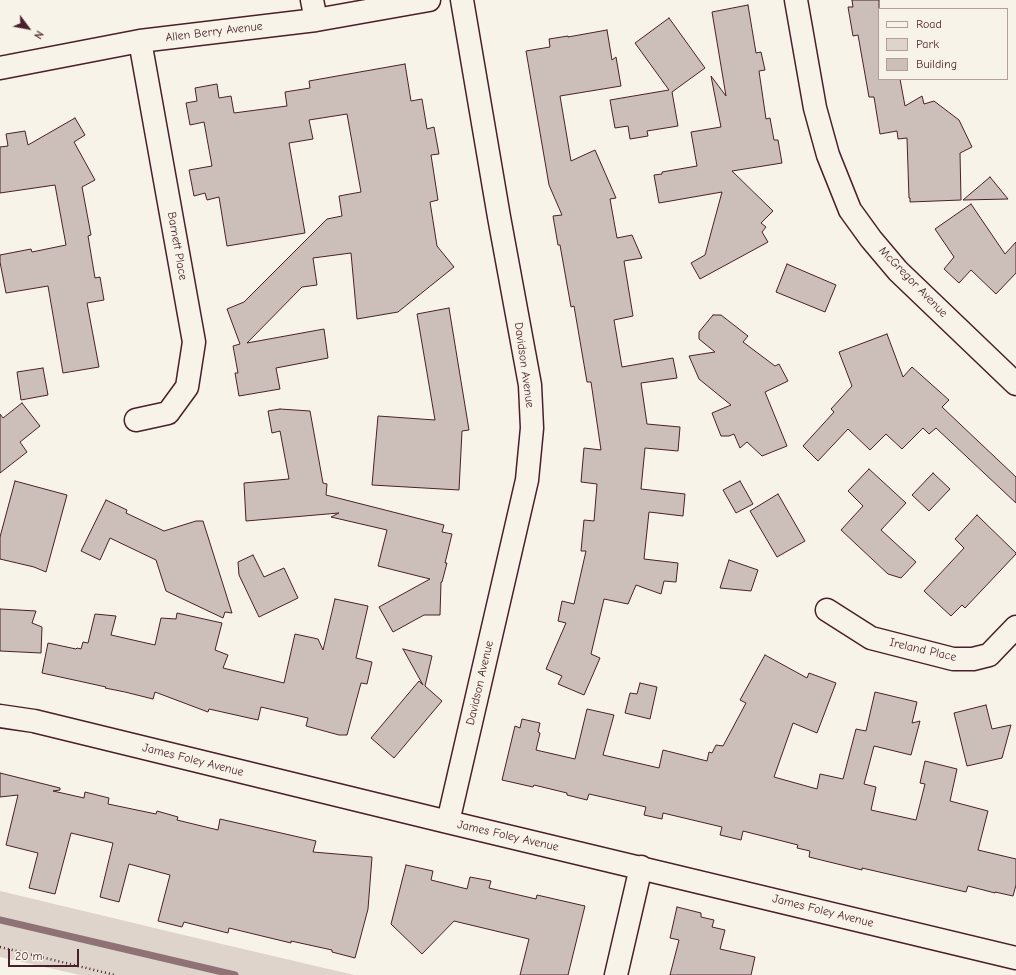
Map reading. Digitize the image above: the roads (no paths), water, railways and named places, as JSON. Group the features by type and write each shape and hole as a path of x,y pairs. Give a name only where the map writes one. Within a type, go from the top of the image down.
{"street":[{"name":"Allen Berry Avenue","path":"0,68 314,10 429,0"},
{"name":"Davidson Avenue","path":"448,822 527,480 532,428 530,385 496,201 462,0"},
{"name":"McGregor Avenue","path":"796,0 815,108 828,155 850,210 898,271 1016,384"},
{"name":"Barnett Place","path":"136,420 168,413 180,397 188,386 194,342 140,41"},
{"name":"Ireland Place","path":"827,610 871,638 953,659 973,659 988,655 1016,627"},
{"name":"James Foley Avenue","path":"0,716 34,721 1016,958"},
{"path":"616,975 641,867"}],"waterway":[{"path":"0,920 235,975"}]}
